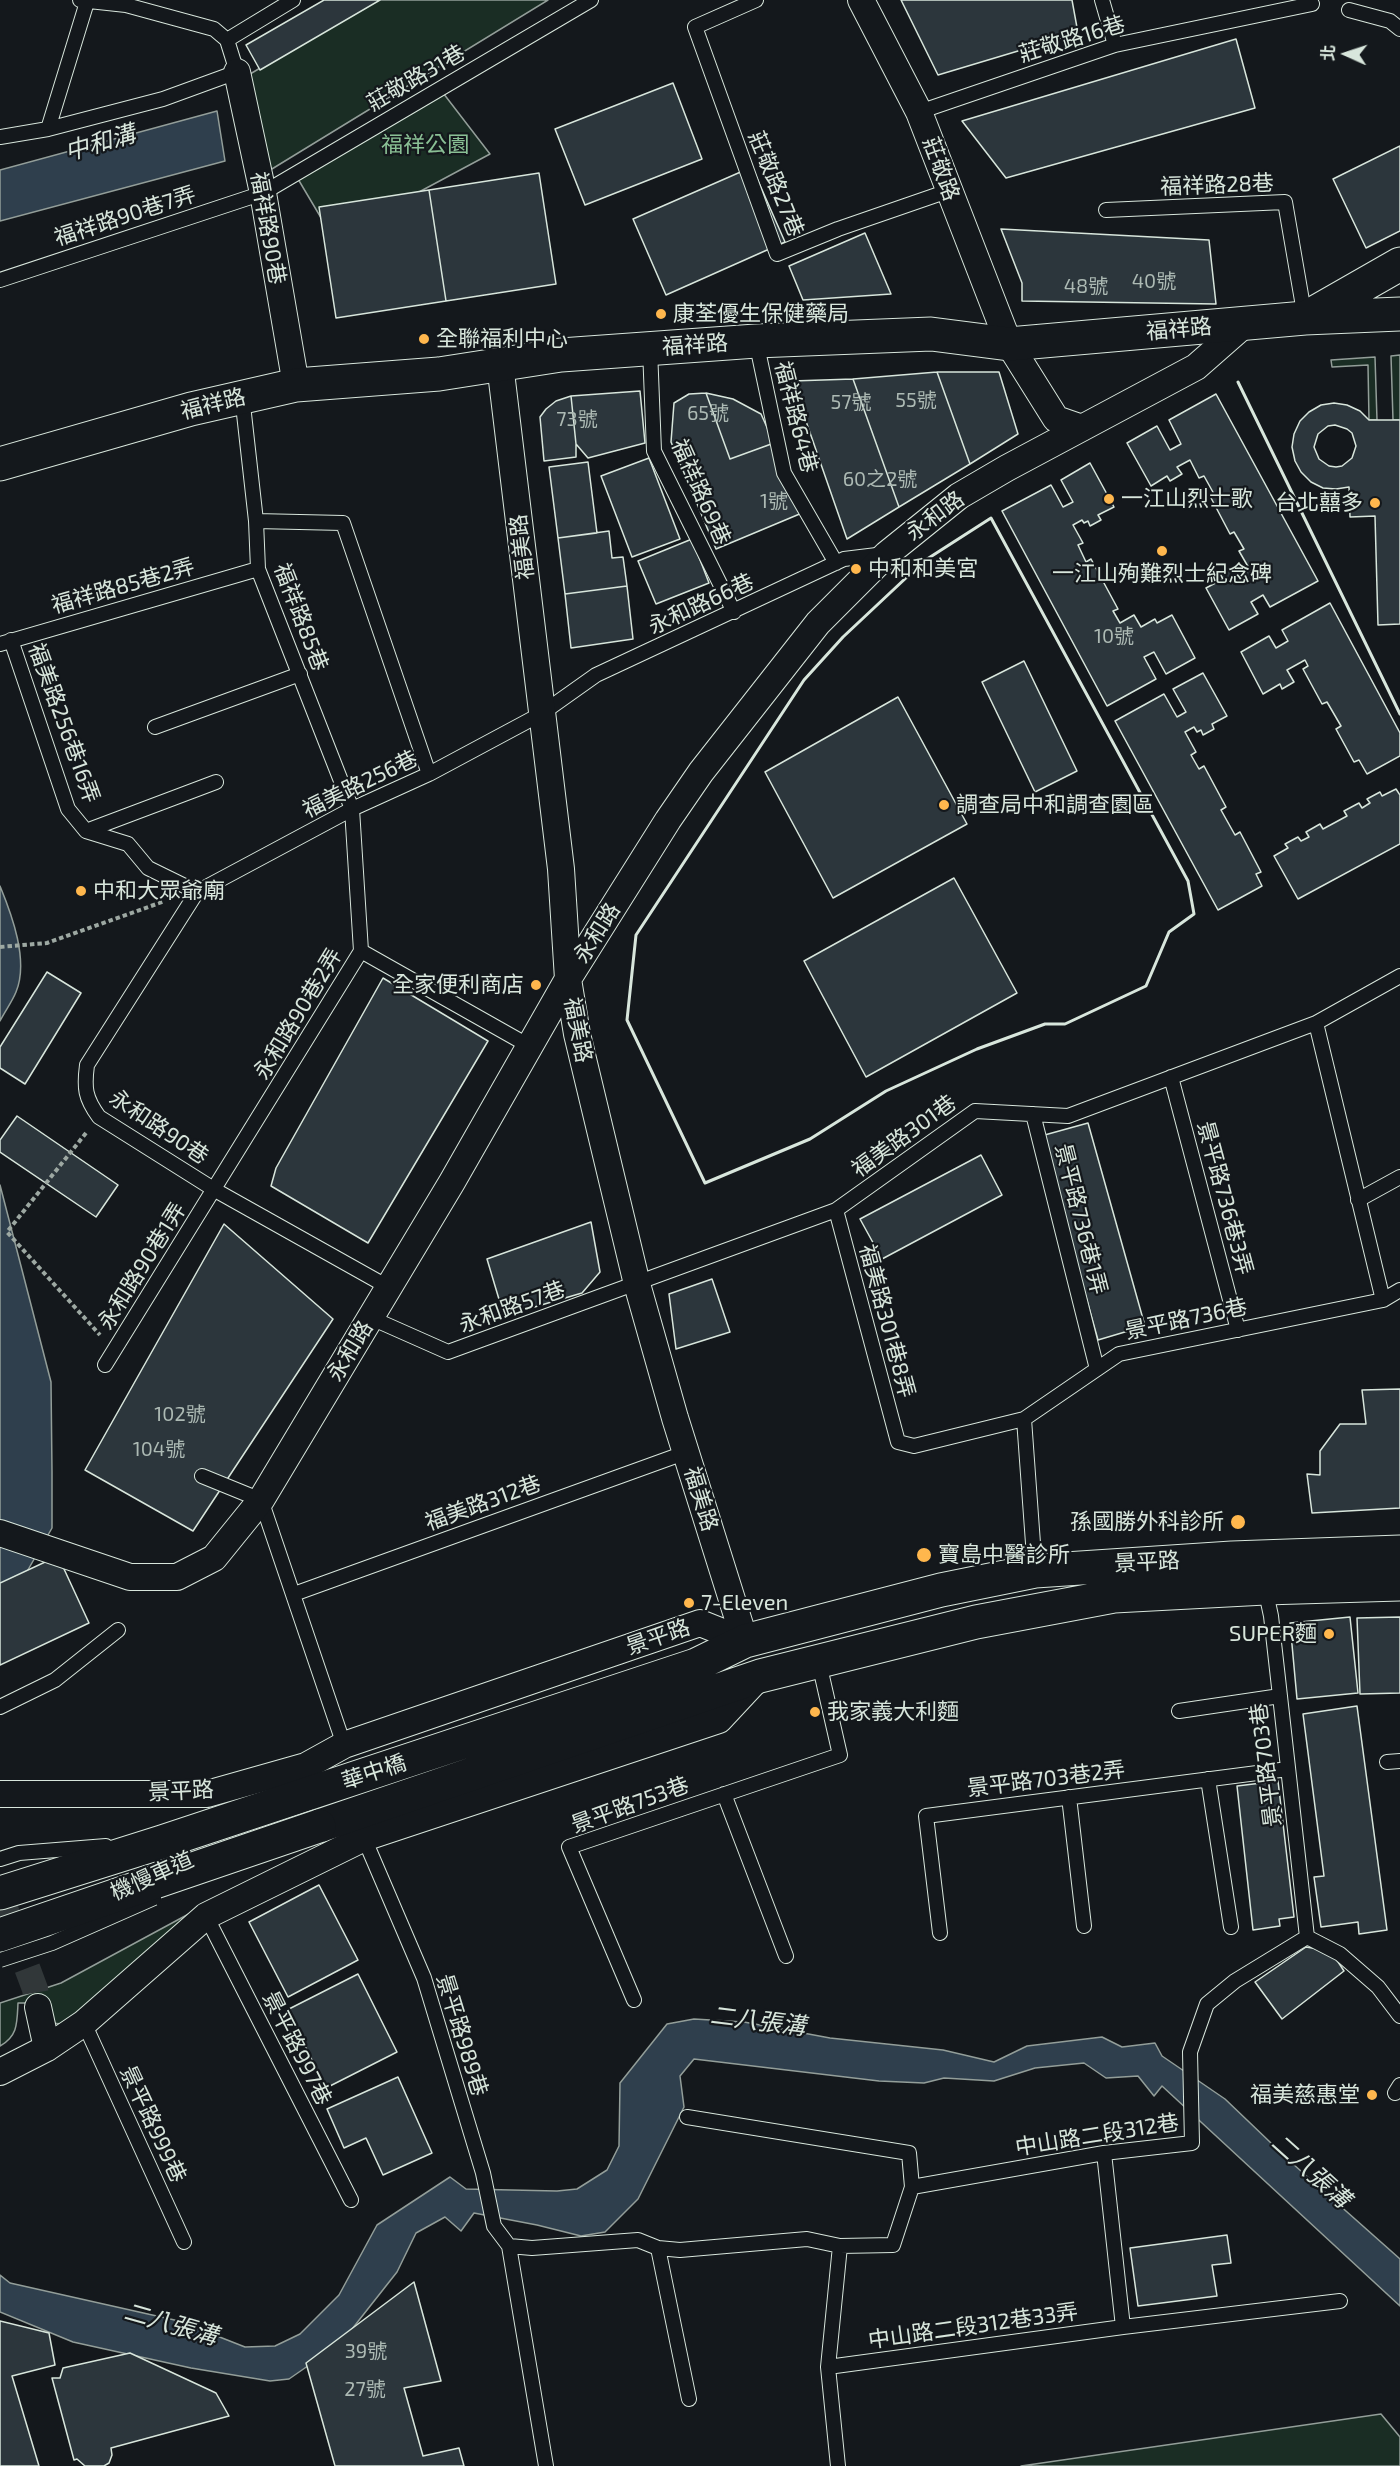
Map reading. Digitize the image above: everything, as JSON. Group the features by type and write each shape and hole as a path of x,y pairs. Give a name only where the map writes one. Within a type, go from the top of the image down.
{"main road":[{"path":"1305,318 1400,264"},
{"name":"福祥路","path":"0,464 242,396 296,385 439,374 561,355 756,341 931,334 1009,344 1305,318 1400,314"},
{"name":"景平路","path":"745,1641 941,1590 1035,1570 1221,1558 1400,1552"},
{"name":"景平路","path":"702,1679 760,1676 976,1622 1114,1596 1400,1584"},
{"name":"華中橋","path":"0,1935 319,1826 702,1679 745,1641"},
{"name":"華中橋","path":"0,1893 702,1679"}],"street":[{"name":"莊敬路","path":"861,0 920,112 948,191 1009,344 1056,419 1082,428"},
{"name":"福祥路90巷","path":"237,72 262,193 296,385"},
{"name":"永和路","path":"0,1533 130,1577 177,1577 214,1558 261,1500 531,1047 568,979 668,820 708,762 818,623 887,554 959,496 1196,367 1245,324"},
{"name":"福美路","path":"500,364 561,869 568,979 577,1034 637,1284 745,1641"},
{"name":"景平路","path":"0,1794 207,1794 306,1766 344,1745 700,1623 745,1641"},
{"path":"0,2072 47,2048 84,2023 206,1916 363,1838 719,1720 760,1676"},
{"path":"38,2007 47,2048"}],"lane":[{"path":"227,40 293,0"},
{"name":"莊敬路31巷","path":"262,193 591,0"},
{"name":"莊敬路27巷","path":"756,0 694,27 777,254 838,229 948,191"},
{"path":"1102,0 1115,45"},
{"path":"0,137 48,129 163,99 237,72 227,40 214,29 127,3 84,1 48,129"},
{"name":"莊敬路16巷","path":"920,112 1115,45 1310,2"},
{"path":"1349,10 1390,21 1400,29"},
{"name":"福祥路90巷7弄","path":"0,280 262,193"},
{"name":"福祥路28巷","path":"1106,210 1285,202 1305,318"},
{"name":"福祥路64巷","path":"756,341 784,473 836,563"},
{"name":"福祥路69巷","path":"650,348 654,451 734,612"},
{"name":"福祥路85巷","path":"242,396 256,521 258,569 352,809"},
{"path":"256,521 343,523 429,774"},
{"name":"永和路66巷","path":"541,714 596,675 844,559 887,554"},
{"name":"福祥路85巷2弄","path":"6,642 258,569"},
{"name":"福美路256巷16弄","path":"6,642 68,809 86,831 128,844 148,868 197,892"},
{"path":"155,727 300,674"},
{"name":"福美路256巷","path":"197,892 352,809 429,774 541,714"},
{"path":"86,831 216,782"},
{"name":"永和路90巷2弄","path":"215,1190 361,951 352,809"},
{"name":"永和路90巷","path":"197,892 87,1065 84,1086 90,1105 99,1117 215,1190 388,1287"},
{"path":"361,951 531,1047"},
{"name":"福美路301巷","path":"637,1284 836,1210 975,1111 1068,1116 1316,1023 1400,976"},
{"path":"1316,1023 1383,1300"},
{"name":"景平路736巷3弄","path":"1171,1077 1238,1330"},
{"name":"景平路736巷1弄","path":"1033,1114 1097,1369"},
{"path":"1358,1200 1400,1177"},
{"name":"永和路90巷1弄","path":"105,1365 215,1190"},
{"name":"福美路301巷8弄","path":"836,1210 898,1442 914,1446 1024,1419"},
{"name":"永和路57巷","path":"369,1317 448,1352 637,1284"},
{"name":"景平路736巷","path":"1024,1419 1119,1354 1383,1300 1400,1290"},
{"path":"1024,1419 1035,1570"},
{"name":"福美路312巷","path":"294,1594 687,1452"},
{"path":"202,1476 261,1500 344,1745"},
{"name":"景平路703巷","path":"1265,1588 1271,1616 1307,1937"},
{"path":"0,1707 55,1680 118,1634"},
{"name":"景平路753巷","path":"634,2000 569,1847 840,1755 819,1663"},
{"path":"1179,1711 1280,1696"},
{"name":"景平路703巷2弄","path":"940,1933 926,1816 1288,1769"},
{"path":"1208,1779 1231,1927"},
{"name":"景平路753巷","path":"724,1794 786,1956"},
{"path":"1069,1797 1084,1926"},
{"name":"機慢車道","path":"0,1960 52,1943 319,1826"},
{"name":"景平路989巷","path":"363,1838 424,1978 483,2173 494,2226 509,2246"},
{"name":"機慢車道","path":"0,1859 19,1853 162,1842"},
{"name":"景平路997巷","path":"206,1916 351,2200"},
{"path":"1307,1937 1340,1954 1378,1987 1400,2016"},
{"name":"中山路二段312巷","path":"912,2187 1104,2153 1192,2143 1190,2052 1207,2004 1235,1981 1307,1937"},
{"name":"景平路999巷","path":"84,2023 184,2242"},
{"path":"546,2466 509,2246 532,2248 638,2240 658,2248 680,2250 807,2239 840,2246 894,2245 912,2187 909,2153 687,2117"},
{"path":"1104,2153 1123,2327"},
{"path":"838,2466 828,2367 840,2246"},
{"path":"658,2248 689,2398"},
{"name":"中山路二段312巷33弄","path":"828,2367 1123,2327 1340,2301"}],"path":[{"path":"0,947 24,943 47,943 158,902 197,892"},
{"path":"99,1117 7,1232 103,1339 109,1331"}],"green space":[{"path":"375,0 548,0 267,172 245,77"},
{"name":"福祥公園","path":"440,89 490,154 333,238 298,179"},
{"path":"1400,355 1400,420 1393,420 1391,356"},
{"path":"1375,357 1377,420 1369,420 1368,365 1332,367 1331,360"},
{"path":"209,1903 65,2024 47,2023 49,2003 18,2003 17,2023 13,2033 0,2046 0,2003 61,1983"},
{"path":"1381,2414 1400,2437 1400,2466 1021,2466"}],"water":[{"name":"中和溝","path":"217,111 225,161 0,221 0,170"},
{"path":"0,886 14,924 21,966 16,992 0,1021"},
{"path":"0,1185 51,1382 52,1528 25,1575 0,1586"},
{"name":"二八張溝","path":"694,2019 744,2022 830,2038 943,2050 994,2062 1027,2046 1102,2037 1122,2047 1155,2043 1162,2056 1225,2099 1293,2164 1400,2259 1400,2306 1162,2086 1154,2096 1138,2076 1106,2078 1084,2063 1035,2068 994,2081 944,2078 924,2083 879,2081 694,2059 680,2076 684,2107 638,2199 605,2232 581,2236 474,2213 461,2231 445,2217 416,2233 397,2272 341,2343 289,2379 270,2381 191,2368 73,2342 0,2312 0,2275 10,2283 179,2321 245,2347 275,2346 300,2334 339,2295 377,2225 450,2177 466,2189 557,2191 577,2189 607,2170 619,2146 620,2083 667,2024"}],"building":[{"path":"324,0 380,0 260,70 246,45"},
{"path":"901,0 1072,0 1078,33 938,75"},
{"path":"1236,39 1255,108 1006,178 962,121"},
{"path":"673,83 702,159 585,205 555,129"},
{"path":"1400,146 1400,231 1366,248 1333,179"},
{"path":"752,167 785,242 666,295 633,219"},
{"path":"539,173 556,284 446,301 429,190"},
{"path":"429,190 446,301 336,318 319,207"},
{"path":"1001,229 1209,240 1216,304 1022,301 1022,283"},
{"path":"865,233 891,294 803,300 789,266"},
{"path":"937,372 999,372 1018,434 970,464"},
{"path":"937,372 970,464 899,507 853,379"},
{"path":"853,379 899,507 847,539 792,381"},
{"path":"640,391 645,443 588,458 576,444 571,396"},
{"path":"706,393 733,399 761,414 774,443 730,459"},
{"path":"706,393 730,459 774,443 802,513 716,549 671,442 674,403 689,394"},
{"path":"1216,394 1318,581 1270,607 1263,595 1251,602 1258,614 1229,630 1206,588 1223,579 1220,574 1232,568 1237,577 1250,570 1239,551 1244,549 1234,532 1230,534 1210,496 1214,494 1204,476 1199,478 1190,460 1177,467 1182,474 1170,481 1167,476 1151,486 1127,443 1157,426 1170,450 1181,444 1169,420"},
{"path":"571,396 576,457 544,461 540,417 556,401"},
{"name":"台北囍多","path":"1334,403 1347,405 1360,411 1369,420 1400,420 1400,624 1378,625 1375,516 1350,517 1349,487 1323,488 1311,482 1301,472 1295,461 1292,447 1294,434 1300,421 1321,405","holes":["1335,425 1352,433 1356,446 1352,458 1342,466 1329,466 1319,459 1314,447 1318,434 1328,426"]},
{"path":"649,458 680,539 632,557 601,476"},
{"path":"588,462 597,533 558,538 549,467"},
{"path":"1090,463 1114,507 1098,515 1101,520 1090,526 1088,521 1084,523 1082,520 1073,525 1083,543 1078,545 1086,562 1091,559 1118,609 1113,611 1120,623 1134,615 1141,627 1155,619 1157,623 1172,615 1195,658 1166,674 1154,652 1144,657 1156,679 1107,706 1002,511 1051,485 1063,507 1073,502 1061,480"},
{"path":"609,531 612,558 623,557 627,586 565,594 558,538"},
{"path":"692,539 709,583 656,604 638,561"},
{"path":"627,586 633,639 571,648 565,594"},
{"path":"1330,603 1400,733 1400,756 1367,774 1359,760 1354,762 1336,729 1341,726 1327,702 1322,704 1303,669 1308,666 1305,660 1287,670 1294,682 1282,689 1280,684 1263,694 1241,652 1269,636 1276,648 1288,641 1282,630"},
{"path":"1024,661 1077,771 1035,792 982,682"},
{"path":"1203,673 1227,716 1212,724 1214,729 1203,735 1201,730 1197,732 1194,727 1185,732 1196,752 1191,755 1199,769 1204,766 1226,807 1221,810 1235,835 1240,832 1261,872 1256,874 1262,886 1218,910 1115,721 1164,694 1177,717 1186,712 1173,689"},
{"path":"898,697 967,824 833,898 765,772"},
{"path":"1396,789 1400,795 1400,844 1298,899 1274,856 1288,848 1285,844 1298,837 1301,841 1309,837 1306,832 1320,824 1323,829 1347,816 1344,811 1359,803 1362,808 1370,803 1367,799 1380,792 1382,796"},
{"path":"954,878 1017,993 866,1077 804,961"},
{"path":"47,972 81,993 25,1084 0,1068 0,1047"},
{"path":"383,978 488,1041 368,1243 271,1186 276,1168"},
{"path":"17,1116 118,1185 96,1217 0,1152 0,1140"},
{"path":"1088,1123 1145,1326 1098,1340 1041,1136"},
{"path":"981,1155 1002,1195 882,1259 860,1219"},
{"path":"591,1222 600,1272 582,1293 504,1316 487,1259"},
{"path":"224,1224 333,1319 193,1531 85,1470"},
{"path":"712,1279 730,1332 676,1349 669,1294"},
{"path":"1400,1389 1400,1508 1312,1513 1307,1474 1320,1475 1320,1451 1340,1424 1366,1424 1362,1390"},
{"path":"58,1556 89,1623 0,1665 0,1583"},
{"path":"1350,1617 1358,1693 1297,1699 1290,1623"},
{"path":"1400,1617 1400,1693 1360,1694 1357,1618"},
{"path":"1357,1706 1387,1930 1359,1934 1358,1922 1321,1927 1314,1877 1324,1876 1303,1714"},
{"path":"1278,1781 1294,1917 1279,1919 1280,1926 1253,1930 1237,1786"},
{"path":"319,1885 358,1960 288,1997 249,1922"},
{"path":"1306,1947 1331,1951 1344,1971 1282,2019 1255,1982"},
{"path":"358,1974 397,2052 326,2088 287,2010"},
{"path":"398,2077 432,2153 383,2175 366,2138 344,2148 327,2109"},
{"path":"1227,2235 1231,2263 1212,2265 1217,2296 1138,2306 1130,2248"},
{"path":"414,2282 441,2381 404,2388 423,2456 459,2448 464,2466 335,2466 306,2363"},
{"path":"0,2321 49,2333 55,2365 12,2376 39,2466 0,2466"},
{"path":"130,2353 216,2393 229,2416 111,2448 112,2455 109,2463 104,2466 85,2466 77,2459 74,2460 52,2378 60,2378 63,2368"}],"tunnel":[{"path":"0,1895 35,1989 38,2007"}],"wall":[{"path":"1238,382 1400,714"},
{"path":"991,518 1188,881 1194,914 1169,932 1146,986 1065,1024 1045,1024 977,1049 886,1091 810,1139 705,1183 627,1020 636,935 804,680 843,637 924,561 991,518"}],"place":[{"name":"康荃優生保健藥局","path":"661,314"},
{"name":"全聯福利中心","path":"424,339"},
{"name":"一江山烈士歌","path":"1109,499"},
{"name":"台北囍多","path":"1375,503"},
{"name":"一江山殉難烈士紀念碑","path":"1162,551"},
{"name":"中和和美宮","path":"856,569"},
{"name":"調查局中和調查園區","path":"944,805"},
{"name":"中和大眾爺廟","path":"81,891"},
{"name":"全家便利商店","path":"536,985"},
{"name":"孫國勝外科診所","path":"1238,1522"},
{"name":"寶島中醫診所","path":"924,1555"},
{"name":"7-Eleven","path":"689,1603"},
{"name":"SUPER麵","path":"1329,1634"},
{"name":"我家義大利麵","path":"815,1712"},
{"name":"福美慈惠堂","path":"1372,2095"}]}
